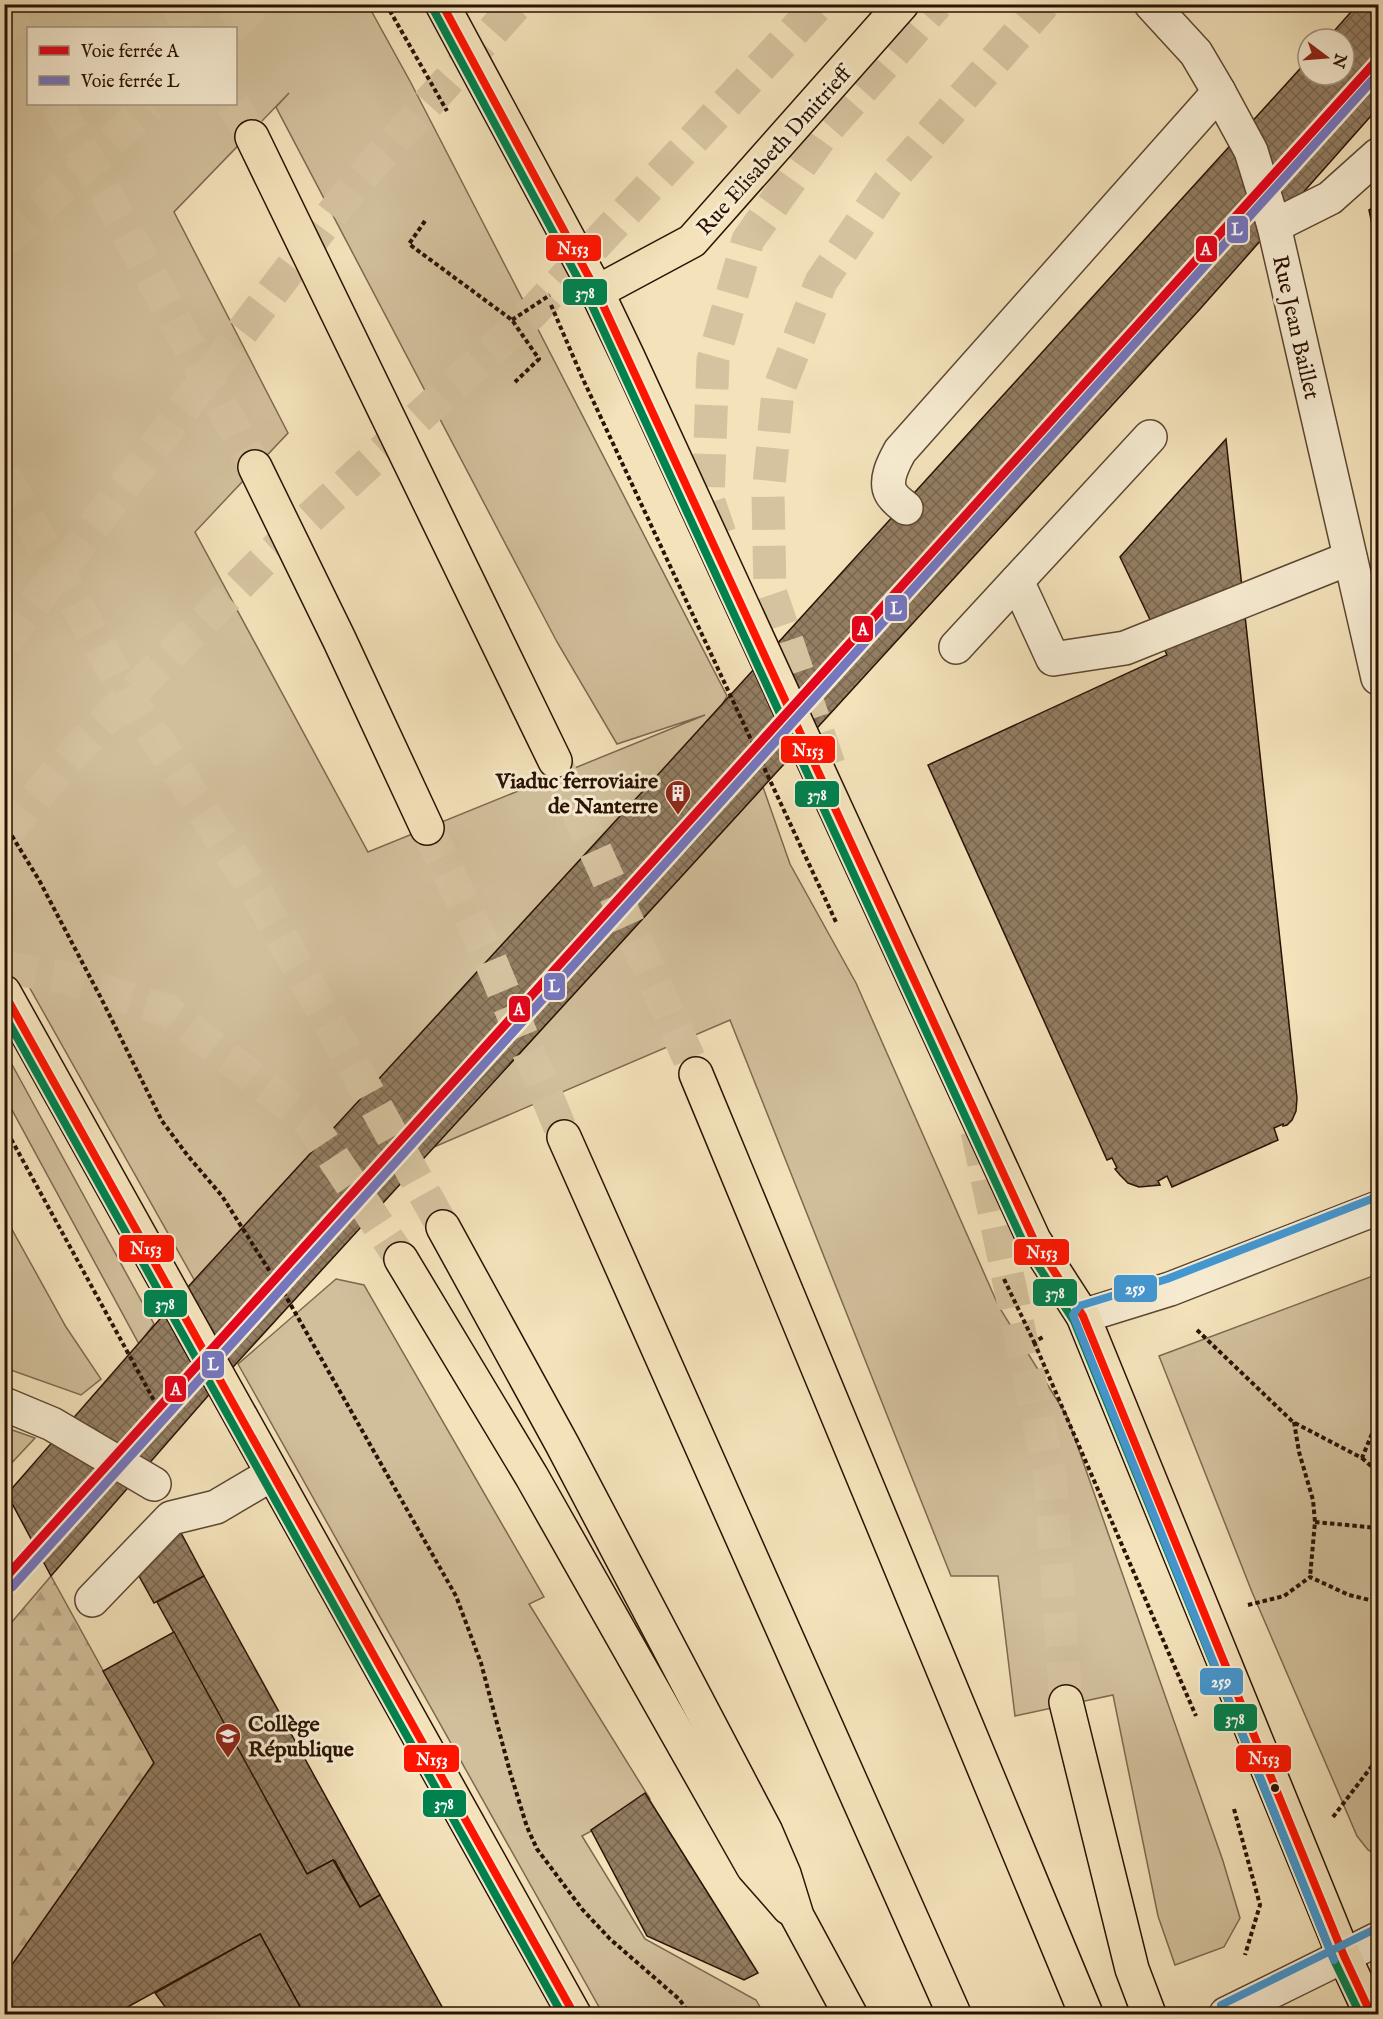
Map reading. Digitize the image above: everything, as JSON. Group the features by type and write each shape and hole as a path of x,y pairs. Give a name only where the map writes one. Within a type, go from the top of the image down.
{"main road":[{"path":"442,4 597,292 1034,1240 1083,1316 1344,1956 1371,2014"},
{"name":"Rue Elisabeth Dmitrieff","path":"597,292 692,241 902,4"},
{"path":"252,137 555,761"},
{"path":"255,467 428,828"},
{"path":"4,992 574,2014"},
{"path":"696,1074 1086,2014"},
{"path":"564,1137 954,2014"},
{"path":"442,1227 562,1444 766,1832 784,1875 797,1916 850,2014"},
{"path":"401,1259 532,1477 753,1867 797,1916"},
{"path":"1066,1702 1132,1969 1149,2014"}],"street":[{"name":"Rue Jean Baillet","path":"1151,4 1196,54 1251,152 1274,226 1378,678"},
{"path":"906,508 891,494 889,486 894,462 900,451 1219,92"},
{"path":"1274,226 1330,198 1378,155"},
{"path":"956,647 1150,436"},
{"path":"1017,581 1053,659 1125,648 1350,558"},
{"path":"1083,1316 1170,1290 1378,1208"},
{"path":"4,1404 52,1424 153,1484"},
{"path":"92,1600 171,1518 216,1507 272,1474"},
{"path":"1230,2012 1378,1939"}],"path":[{"path":"386,4 452,121"},
{"path":"425,221 409,244 512,320 539,359 515,382"},
{"path":"542,286 582,377 838,926"},
{"path":"4,823 39,880 162,1121 222,1196 288,1300 456,1596 481,1664 513,1784 537,1849 589,1917 610,1939 679,1999 690,2014"},
{"path":"4,1126 163,1417"},
{"path":"1000,1269 1199,1722"},
{"path":"1034,1342 1083,1316"},
{"path":"1197,1330 1293,1422 1362,1458 1378,1472"},
{"path":"1362,1458 1378,1419"},
{"path":"1246,1605 1284,1596 1310,1577 1315,1522 1313,1500 1293,1422"},
{"path":"1315,1522 1378,1528"},
{"path":"1310,1577 1348,1595 1378,1602"},
{"path":"1331,1819 1378,1758"},
{"path":"1232,1798 1260,1905 1242,1965"}],"green space":[{"path":"4,5 368,5 411,83 727,696 719,710 196,1283 5,944","holes":["289,93 276,107 557,642 617,744 705,715 368,852 195,532 288,433 174,212"]},
{"path":"763,787 790,864 856,983 999,1307 1067,1416 1223,1861 1240,1918 1224,1947 1175,1965 1158,1916 1113,1695 1015,1716 998,1576 951,1576 730,1020 434,1147"},
{"path":"4,1050 154,1324 139,1344 5,1097"},
{"path":"4,1215 66,1327 101,1379 81,1395 5,1368"},
{"path":"1378,1274 1378,1855 1368,1850 1357,1836 1252,1592 1159,1356"},
{"path":"336,1279 364,1285 544,1597 529,1604 650,1799 582,1836 645,1939 756,2000 764,2014 603,2014 238,1364"},
{"path":"4,1427 35,1438 5,1470 4,1470"},
{"path":"51,1576 154,1763 5,1976 5,1630"}],"building":[{"name":"Viaduc ferroviaire de Nanterre","path":"1358,4 1378,4 1378,108 1200,309 234,1366 51,1576 7,1494 187,1288 1296,73 1296,87 1356,87 1356,27 1338,27"},
{"path":"1378,205 1378,253 1369,210"},
{"path":"1226,439 1297,1098 1296,1111 1287,1125 1283,1126 1283,1124 1274,1128 1278,1140 1172,1187 1167,1176 1158,1181 1160,1185 1139,1187 1128,1183 1120,1175 1115,1169 1117,1168 1112,1158 1107,1160 928,765 1167,655 1120,557"},
{"path":"180,1531 204,1576 154,1603 139,1576"},
{"path":"204,1576 380,1895 360,1907 335,1861 307,1874 157,1602"},
{"name":"Collège République","path":"174,1632 307,1874 333,1860 360,1907 380,1895 446,2014 304,2014 260,1934 115,2014 4,2014 4,1976 154,1763 103,1671"},
{"path":"645,1793 758,1973 744,1980 647,1936 591,1830"},
{"path":"260,1934 304,2014 174,2014 166,2008 155,1993"}],"tunnel":[{"path":"176,4 189,27"},
{"path":"231,27 256,4"},
{"path":"4,643 352,188 517,4"},
{"path":"4,835 74,752 264,560 533,312 819,4"},
{"path":"720,534 708,499 713,360 748,240 823,134 937,4"},
{"path":"829,765 770,591 768,495 778,391 821,282 887,184 1044,4"},
{"path":"4,8 27,49"},
{"path":"58,105 255,467"},
{"path":"4,242 150,105"},
{"path":"234,105 252,137"},
{"path":"4,475 124,690 258,895 443,1227"},
{"path":"555,761 696,1074"},
{"path":"427,828 489,957 564,1137"},
{"path":"4,967 65,978 166,1010 309,1121 401,1259"},
{"path":"977,1131 1050,1476 1066,1702"}],"rail line":[{"name":"A","path":"4,1579 1378,59"},
{"name":"L","path":"12,1587 1378,74"}],"transit line":[{"name":"N153","path":"442,4 597,292 1034,1240 1083,1316 1344,1956 1371,2014"},
{"name":"378","path":"433,9 588,297 1024,1244 1074,1321 1334,1960 1360,2014"},
{"name":"N153","path":"4,993 574,2014"},
{"name":"378","path":"4,1014 562,2014"},
{"name":"259","path":"1334,1960 1073,1315 1079,1306 1167,1279 1374,1198"},
{"name":"259","path":"1221,2005 1373,1930"}],"place":[{"name":"Viaduc ferroviaire de Nanterre","path":"678,816"},
{"name":"Collège République","path":"228,1759"}]}
